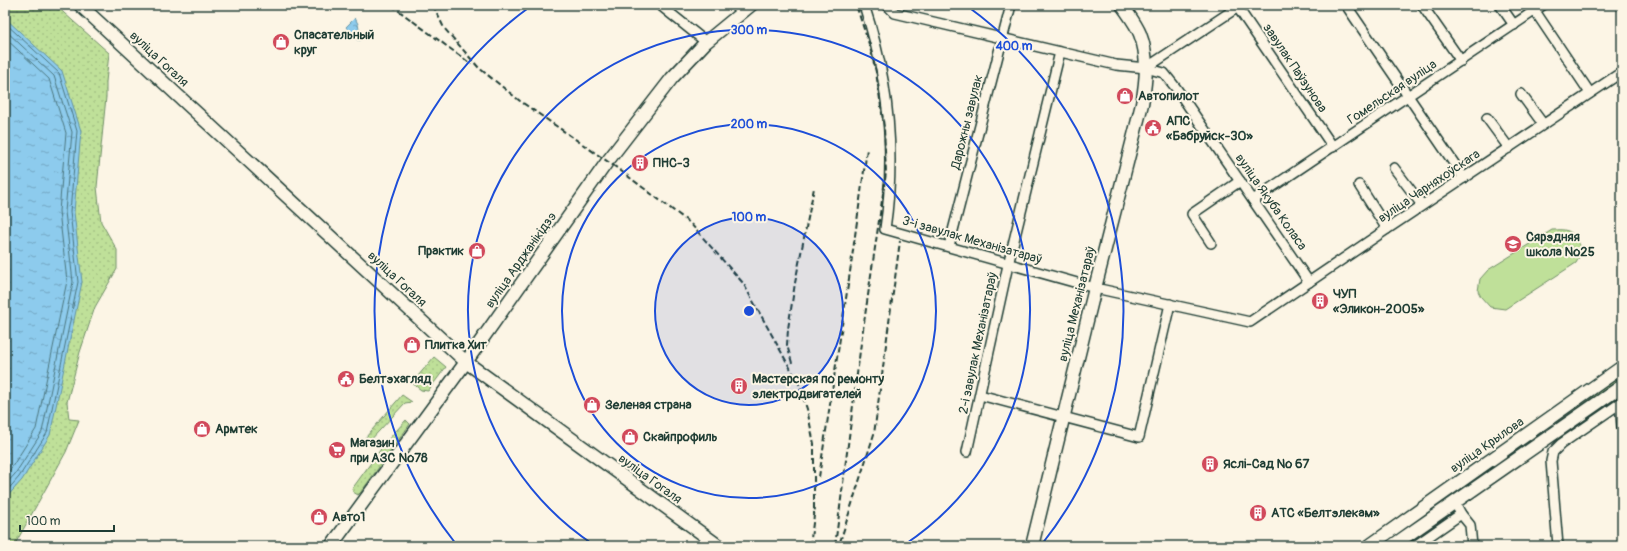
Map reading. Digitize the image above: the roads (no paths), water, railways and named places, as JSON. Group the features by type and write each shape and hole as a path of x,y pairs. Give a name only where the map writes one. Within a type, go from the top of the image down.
{"main road":[{"name":"вуліца Гогаля","path":"80,5 466,362 718,546"},
{"name":"вуліца Арджанікідзэ","path":"331,546 466,362 608,162 672,78 706,42 751,5"},
{"path":"1122,5 1140,32 1145,48 1146,68"},
{"name":"вуліца Механізатараў","path":"1032,546 1142,104 1146,68"},
{"name":"вуліца Крылова","path":"1369,546 1622,367"},
{"path":"1392,546 1622,386"},
{"path":"1546,420 1554,433"}],"street":[{"path":"660,5 706,42"},
{"name":"3-і завулак Механізатараў","path":"864,5 878,57 889,130 890,172 885,229 1095,288 1250,322"},
{"name":"вуліца Якуба Коласа","path":"887,5 895,13 1116,65 1146,68 1164,73 1176,88 1309,282"},
{"name":"Дарожны завулак","path":"949,246 1011,5"},
{"path":"1346,5 1464,178"},
{"path":"1422,5 1461,61"},
{"path":"1500,5 1514,25"},
{"name":"Гомельская вуліца","path":"1253,200 1543,5"},
{"path":"1146,68 1238,6"},
{"name":"завулак Паўзунова","path":"1238,6 1333,147"},
{"path":"1535,11 1590,93"},
{"name":"2-і завулак Механізатараў","path":"967,452 1008,264 1060,52"},
{"name":"вуліца Чарняхоўскага","path":"1250,322 1622,72"},
{"path":"1521,94 1543,124"},
{"path":"1487,118 1509,148"},
{"path":"1394,168 1422,205"},
{"path":"1211,243 1192,214 1240,181"},
{"path":"1359,185 1387,229"},
{"path":"980,395 1139,437 1170,304"},
{"path":"1621,403 1622,427"},
{"path":"1558,546 1551,461 1553,452 1561,444 1621,403"},
{"path":"1455,503 1461,514 1470,525 1472,546"},
{"path":"1415,546 1461,514"}],"water":[{"path":"5,18 62,71 81,131 74,212 82,282 50,435 22,480 5,499"},
{"path":"355,18 358,24 361,40 357,40 346,27"}],"railway":[{"path":"391,5 471,64"},
{"path":"433,5 444,28 479,68 520,101 617,168 690,223 743,283 799,384 807,409 814,444 814,514"},
{"path":"835,546 861,343 886,173 884,127 876,72 870,47 856,5"},
{"path":"819,477 867,149"},
{"path":"792,363 787,345 788,329 795,283 814,188"},
{"path":"840,542 874,434 900,241"},
{"path":"810,546 815,508"}],"place":[{"name":"Спасательный круг","path":"281,42"},
{"name":"Автопилот","path":"1125,96"},
{"name":"АПС «Бабруйск-30»","path":"1153,128"},
{"name":"ПНС-3","path":"640,163"},
{"name":"Сярэдняя школа №25","path":"1513,244"},
{"name":"Практик","path":"477,251"},
{"name":"ЧУП «Эликон-2005»","path":"1320,301"},
{"name":"Плитка Хит","path":"412,345"},
{"name":"Белтэхагляд","path":"346,379"},
{"name":"Мастерская по ремонту электродвигателей","path":"739,386"},
{"name":"Зеленая страна","path":"592,405"},
{"name":"Армтек","path":"202,429"},
{"name":"Скайпрофиль","path":"630,437"},
{"name":"Магазин при АЗС №78","path":"337,450"},
{"name":"Яслі-Сад № 67","path":"1210,464"},
{"name":"АТС «Белтэлекам»","path":"1258,513"},
{"name":"Авто1","path":"319,517"}]}
